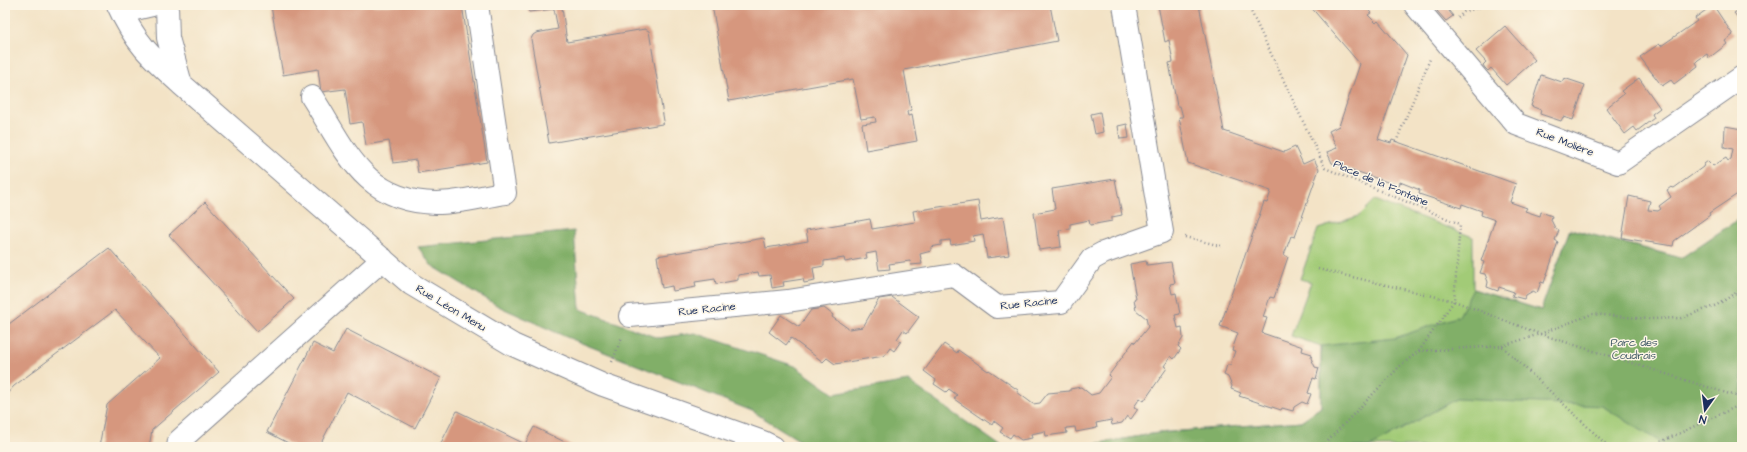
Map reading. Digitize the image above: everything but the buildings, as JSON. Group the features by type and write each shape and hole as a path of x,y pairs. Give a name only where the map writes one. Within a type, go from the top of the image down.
{"street":[{"name":"Rue Léon Menu","path":"119,5 135,9 152,5"},
{"name":"Rue Léon Menu","path":"119,5 128,27 144,50 411,284 513,345 602,385 756,439 773,447"},
{"path":"167,5 168,38 181,84"},
{"path":"312,97 356,167 381,190 405,200 437,203 505,193 477,5"},
{"path":"1124,5 1162,232"},
{"name":"Rue Molière","path":"1415,5 1516,124 1618,163 1742,77"},
{"name":"Rue Racine","path":"630,316 788,301 954,275 997,307 1061,302 1092,259 1104,253 1162,232"},
{"path":"178,447 179,442 383,259"}],"path":[{"name":"Place de la Fontaine","path":"1248,5 1325,168 1460,224 1454,301"},
{"path":"1396,142 1440,35 1464,12 1486,5"},
{"path":"1162,232 1221,246"},
{"path":"1318,269 1454,301 1540,334 1742,398"},
{"path":"1419,351 1502,346 1540,334 1592,314 1648,319 1681,318 1717,305 1742,290"},
{"path":"1322,447 1400,366 1419,351 1454,301"},
{"path":"602,385 630,316"},
{"path":"1502,346 1609,447"},
{"path":"1650,447 1742,404"}],"green space":[{"name":"Parc des Coudrais","path":"1375,200 1473,237 1473,289 1541,310 1570,229 1681,258 1742,217 1742,447 1077,447 1158,433 1301,421 1321,407 1321,346 1291,336 1311,282 1300,279 1318,229 1359,216"},
{"name":"Parc des Coudrais","path":"1742,217 1742,447 1660,447 1660,442 1602,406 1456,399 1370,447 1077,447 1158,433 1301,421 1321,407 1321,346 1395,338 1459,316 1473,289 1541,310 1570,229 1681,258"},
{"path":"574,231 580,309 658,338 695,333 795,366 834,394 908,381 1002,447 810,447 752,411 564,336 498,306 431,265 418,247"}]}
